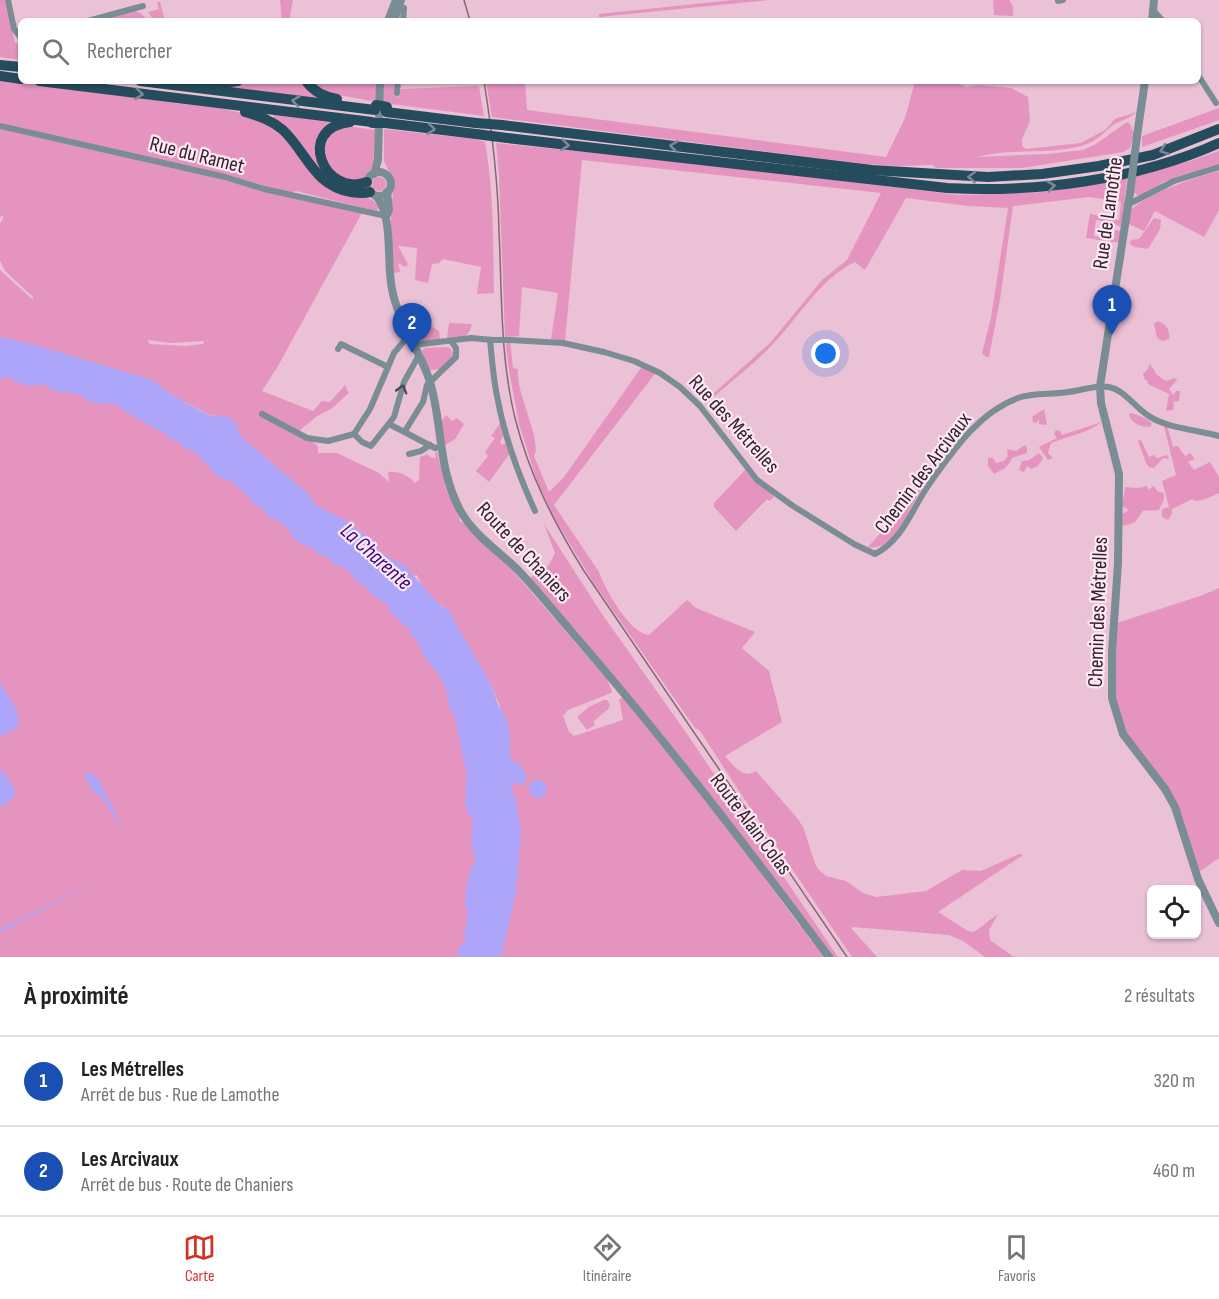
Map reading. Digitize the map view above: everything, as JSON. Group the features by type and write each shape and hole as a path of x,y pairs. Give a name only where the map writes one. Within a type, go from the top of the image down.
{"highway":[{"path":"0,64 18,67"},
{"path":"0,76 18,79"},
{"path":"63,84 372,123"},
{"path":"166,84 375,108"},
{"path":"309,84 325,97 375,108 386,114 476,128 502,125 872,170 988,177 1042,174 1153,155 1219,129"},
{"path":"213,103 263,117 274,123 293,141 318,176 338,190 358,193 372,186"},
{"path":"372,186 353,185 336,179 323,164 320,156 320,147 325,132 334,126 349,122 372,123 386,114 422,116 476,128 507,138 947,188 989,190 1042,188 1155,167 1219,143"}],"street":[{"path":"8,0 14,30 18,35"},
{"path":"389,18 396,0"},
{"path":"1153,18 1154,0"},
{"path":"396,18 403,4"},
{"path":"99,18 143,6"},
{"path":"1154,10 1161,18"},
{"path":"1201,80 1216,103"},
{"path":"380,84 378,160 372,186 386,216"},
{"path":"397,93 398,84"},
{"name":"Rue de Lamothe","path":"1100,386 1130,193 1144,84"},
{"name":"Rue du Ramet","path":"0,126 386,216"},
{"name":"Route de Chaniers","path":"378,160 390,184 387,192 389,209 386,216 391,286 430,383 440,447 451,488 466,519 540,594 643,715"},
{"path":"1127,205 1174,181 1219,167"},
{"path":"372,186 384,174"},
{"path":"372,186 387,192"},
{"path":"262,414 307,438 328,441 354,434 370,409 399,345 409,335"},
{"name":"Rue des Métrelles","path":"414,345 471,339 563,343 634,361 660,373 680,387 700,406 757,480 793,506 854,544 875,554"},
{"path":"492,340 496,395 505,432 522,482 535,511"},
{"path":"405,431 423,402 427,385 456,357 456,348 451,341"},
{"path":"338,349 341,344 388,367"},
{"path":"354,434 370,446 389,424 394,417 404,382 419,355"},
{"path":"1100,386 1110,387 1130,398 1148,416 1164,423 1219,436"},
{"name":"Chemin des Arcivaux","path":"875,554 888,547 904,528 929,484 967,436 992,413 1018,398 1080,391 1100,386"},
{"name":"Chemin des Métrelles","path":"1100,386 1101,403 1119,474 1119,564 1112,652 1112,698 1123,734 1166,789 1176,807 1198,879 1219,923"},
{"path":"389,424 435,448 440,447"},
{"path":"409,454 421,451 430,445"},
{"name":"Route Alain Colas","path":"643,715 691,774 829,957"}],"shaded area":[{"path":"0,0 5,0 15,43 18,44 18,60 0,57"},
{"path":"280,0 293,0 290,18 282,18"},
{"path":"733,0 769,0 599,17 599,14"},
{"path":"993,0 1009,0 1013,6 1013,16 994,15"},
{"path":"157,2 160,2 164,18 153,18 148,12 159,9"},
{"path":"134,11 141,13 145,18 107,18"},
{"path":"0,80 208,107 249,115 262,120 281,134 312,174 327,188 341,194 363,196 375,202 379,208 376,211 296,191 290,194 363,211 262,391 313,411 322,401 330,402 345,385 349,393 331,409 317,416 299,431 318,446 318,453 337,453 379,473 389,482 388,472 396,472 415,483 419,480 420,457 426,454 436,458 435,451 437,452 447,490 460,522 464,523 513,571 607,679 611,693 568,710 563,716 569,732 574,736 623,720 619,699 623,698 677,765 681,764 688,778 800,926 805,927 810,940 814,941 827,957 494,957 509,729 491,684 451,612 431,596 417,575 413,576 381,553 374,541 344,520 316,505 306,492 239,435 236,423 228,417 209,415 172,395 152,380 35,345 0,337 0,270 32,299 34,298 5,271 0,261 0,224 4,216 0,217","holes":["147,340 171,343 204,341 203,344 186,346 150,344"]},
{"path":"240,84 305,84 317,98 225,88"},
{"path":"314,84 376,84 377,102 322,92"},
{"path":"384,84 395,84 394,95 399,97 401,89 479,86 484,116 383,103"},
{"path":"486,84 525,84 527,110 886,157 905,118 914,84 959,84 967,87 979,85 1011,88 1028,97 1030,121 1022,139 1022,146 1026,149 1081,143 1105,130 1115,119 1137,112 1113,125 1087,144 1074,148 1004,152 977,157 1083,150 1096,144 1127,122 1134,133 1130,148 1123,152 1022,168 936,168 933,165 865,164 492,117"},
{"path":"1219,108 1219,120 1142,147 1142,136"},
{"path":"274,115 338,122 321,134 320,167 363,186 364,191 337,187 272,119"},
{"path":"345,126 376,130 376,152 373,164 361,182 343,180 326,162 324,148 331,133"},
{"path":"384,129 485,142 492,198 494,293 477,294 481,267 443,259 439,263 432,264 428,283 415,280 417,248 398,246 408,264 405,267 398,263 400,272 394,273 391,217 395,184 384,161"},
{"path":"496,143 684,162 959,195 1048,192 1127,177 1122,227 1096,220 1094,236 1114,240 1115,230 1121,231 1120,243 1086,238 1090,214 1119,220 1121,202 1089,197 1013,206 1000,300 989,357 986,357 982,353 991,318 1008,208 968,206 906,198 865,270 855,262 830,279 763,354 707,403 704,402 770,343 822,280 847,260 881,193 582,160 565,341 551,339 558,293 522,287 519,336 505,337"},
{"path":"1219,151 1219,164 1163,182 1138,196 1133,191 1136,175"},
{"path":"1219,171 1219,210 1204,237 1155,211 1144,231 1127,223 1130,211 1147,198"},
{"path":"376,177 382,177 386,184 382,191 376,191 372,187 372,181"},
{"path":"1154,218 1161,220 1160,229 1148,249 1130,244 1131,240 1139,239"},
{"path":"411,320 439,331 440,340 417,341 409,322"},
{"path":"1158,321 1167,328 1169,339 1163,341 1157,338 1154,324"},
{"path":"449,323 472,324 466,335 447,338"},
{"path":"510,340 513,368 518,369 520,390 535,440 534,456 549,492 564,477 643,365 657,371 554,505 599,572 619,610 642,633 649,635 687,600 696,608 755,632 742,648 769,671 782,722 725,756 743,773 756,771 798,819 819,870 826,876 846,881 863,893 876,897 926,891 962,870 981,871 1019,854 1023,855 938,912 968,931 974,932 998,914 989,930 990,940 1014,957 985,957 963,941 949,935 853,927 851,928 877,957 852,957 700,731 695,728 593,582 554,518 538,484 519,424 506,345"},
{"path":"425,348 450,348 454,355 440,369 428,368 422,351"},
{"path":"1150,364 1157,375 1166,381 1175,378 1177,380 1169,389 1173,395 1176,391 1180,391 1179,401 1172,402 1173,410 1166,411 1169,394 1148,384 1145,380 1143,374"},
{"path":"0,370 111,397 183,435 327,549 410,622 439,664 478,789 474,957 0,957"},
{"path":"1044,409 1047,425 1039,424 1039,419 1036,423 1033,422 1032,417"},
{"path":"1129,414 1147,419 1152,424 1150,427 1137,424 1130,417"},
{"path":"446,415 452,421 457,418 464,424 455,439 444,446 440,423"},
{"path":"501,422 504,435 500,442 502,445 506,443 510,453 489,482 476,471 488,456 485,452 495,438 491,436"},
{"path":"1102,422 1084,432 1051,443 1048,453 1053,458 1048,460 1039,447 1057,438 1054,434 1056,430 1062,435"},
{"path":"1167,425 1173,447 1178,446 1185,456 1190,453 1195,459 1188,462 1194,470 1210,462 1219,477 1219,493 1203,500 1192,499 1172,509 1168,520 1162,517 1162,509 1169,507 1162,481 1176,475 1164,426"},
{"path":"1141,440 1149,457 1154,455 1157,458 1167,455 1169,459 1163,458 1154,468 1149,467 1138,441"},
{"path":"1025,445 1027,453 1012,458 1000,471 994,474 988,466 988,458 993,458 996,463 1004,461 1008,456 1007,449 1016,451"},
{"path":"1039,453 1043,458 1038,466 1031,469 1027,466 1024,472 1019,470 1022,461 1029,460"},
{"path":"747,468 774,497 769,501 767,499 736,531 714,507 714,503"},
{"path":"923,485 894,535 878,547 868,547"},
{"path":"1147,486 1148,490 1154,486 1157,491 1164,493 1159,510 1143,511 1135,522 1124,526 1121,524 1121,515 1129,510 1122,506 1121,502 1125,487"},
{"path":"544,524 602,614 685,731 838,957 833,957 648,717 529,578 549,565 555,553"},
{"path":"1219,588 1219,858 1199,872 1176,803 1128,736 1122,723 1115,695 1114,651 1117,623"},
{"path":"607,700 610,705 608,709 593,722 595,725 587,730 577,717 589,707"}],"water":[{"name":"La Charente","path":"0,337 35,345 152,380 172,395 208,415 228,417 236,423 239,435 306,492 316,505 344,520 374,541 381,553 404,565 440,605 451,612 491,684 499,707 503,711 509,729 511,760 522,767 527,779 522,785 512,783 511,790 515,796 521,832 516,893 501,957 457,957 459,947 465,941 467,911 464,902 467,896 465,891 476,860 472,840 473,819 467,812 465,803 467,775 454,714 450,708 445,687 422,653 417,640 410,635 410,630 393,615 385,602 356,581 347,570 335,565 328,557 320,556 309,546 302,545 291,536 291,532 276,519 271,520 263,509 251,502 251,499 231,481 218,477 195,452 182,446 179,442 122,410 120,406 91,402 79,395 53,390 44,384 24,384 7,376 0,379"},
{"path":"0,683 17,711 19,723 17,727 0,737"},
{"path":"0,769 16,791 11,800 0,807"},
{"path":"87,772 97,777 120,825 101,796 90,786 85,777"},
{"path":"538,780 544,783 547,789 544,795 538,798 532,795 529,789 532,783"},
{"path":"88,886 0,932 0,929"}],"railway":[{"path":"464,0 469,18"},
{"path":"484,84 496,175 507,372 515,418 527,459 553,516 584,571 847,957"}],"place":[{"name":"Les Métrelles","path":"1112,335"},
{"name":"Les Arcivaux","path":"412,353"}]}
